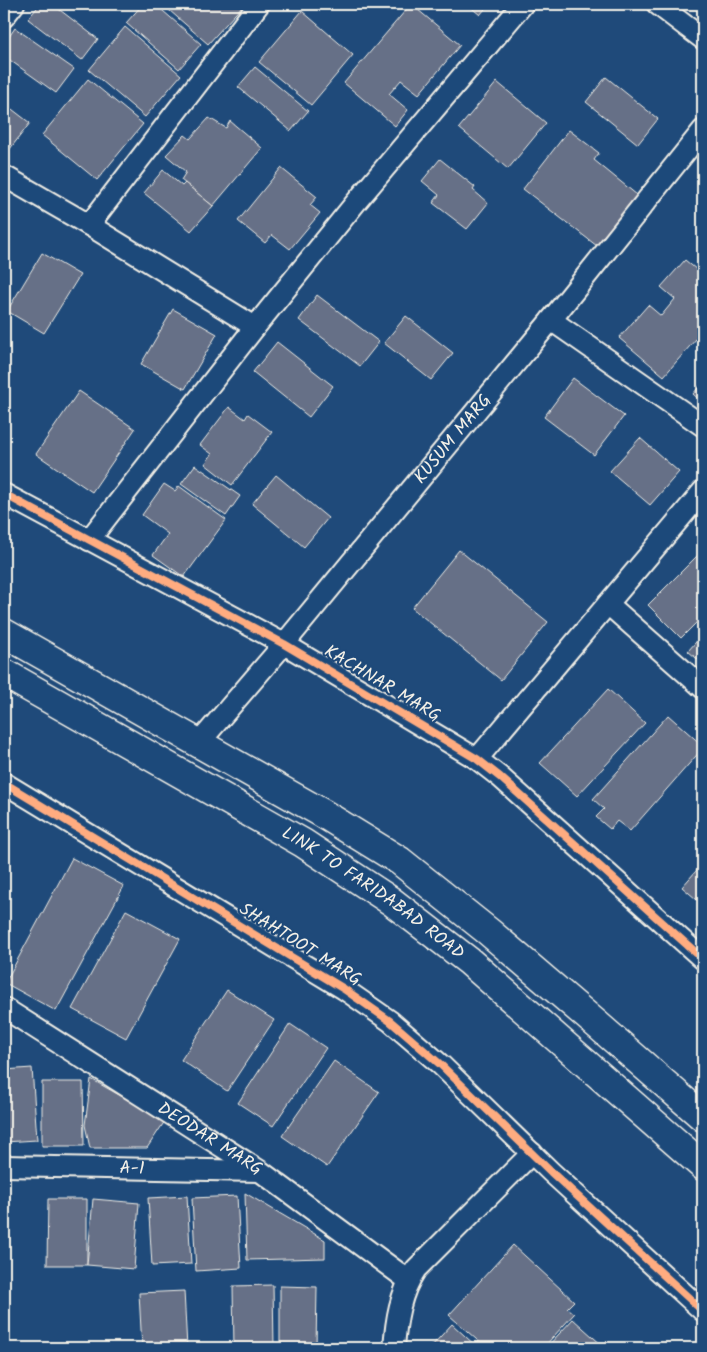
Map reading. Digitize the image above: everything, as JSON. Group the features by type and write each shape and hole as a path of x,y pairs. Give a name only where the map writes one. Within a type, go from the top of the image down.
{"main road":[{"name":"LINK TO FARIDABAD ROAD","path":"4,633 322,813 400,861 497,939 703,1118"},
{"name":"LINK TO FARIDABAD ROAD","path":"4,673 303,843 391,901 470,962 703,1166"}],"street":[{"path":"4,17 14,4"},
{"path":"89,225 258,4"},
{"path":"89,540 255,327 357,201 524,4"},
{"path":"657,4 703,39"},
{"name":"KUSUM MARG","path":"199,743 284,644 551,320 703,130"},
{"path":"4,176 89,225 255,327"},
{"path":"551,320 703,426"},
{"path":"477,759 703,491"},
{"name":"KACHNAR MARG","path":"4,494 284,644 477,759 500,777 703,960"},
{"path":"608,604 703,688"},
{"name":"SHAHTOOT MARG","path":"4,783 344,989 382,1016 441,1065 551,1172 703,1311"},
{"name":"DEODAR MARG","path":"4,1008 260,1171 408,1280"},
{"path":"394,1348 401,1298 408,1280 416,1269 532,1153"},
{"name":"A-1","path":"4,1166 260,1171"}],"building":[{"path":"40,4 52,4 98,39 82,60 28,19"},
{"path":"143,4 155,4 201,44 179,69 126,23"},
{"path":"162,4 244,4 208,44"},
{"path":"411,4 460,45 419,94 401,80 389,94 408,110 395,126 344,83"},
{"path":"467,4 489,4 480,15"},
{"path":"302,11 353,55 311,105 259,62"},
{"path":"125,27 181,75 145,117 89,70"},
{"path":"15,28 74,69 56,93 4,56 4,44"},
{"path":"255,67 308,111 291,131 238,87"},
{"path":"606,77 658,119 638,144 586,102"},
{"path":"88,79 143,124 97,180 42,135"},
{"path":"497,82 546,123 508,169 459,128"},
{"path":"4,103 30,123 6,154 4,152"},
{"path":"209,118 226,128 230,121 262,148 213,206 181,180 186,172 166,155 185,135 190,139"},
{"path":"569,130 599,153 594,160 637,195 597,246 523,189"},
{"path":"440,159 475,187 473,190 488,203 467,229 433,203 439,195 422,181"},
{"path":"281,168 317,197 310,205 320,213 290,249 272,235 265,243 238,221"},
{"path":"163,170 182,186 185,183 213,206 191,231 144,193"},
{"path":"42,253 80,275 44,333 7,311"},
{"path":"685,260 703,275 703,331 664,376 619,338 648,305 661,316 675,299 661,287"},
{"path":"317,295 379,342 360,366 299,320"},
{"path":"173,309 217,334 185,389 141,364"},
{"path":"406,316 453,353 431,380 384,343"},
{"path":"277,342 333,386 309,417 253,372"},
{"path":"573,378 624,416 594,455 544,417"},
{"path":"703,382 703,403 693,394"},
{"path":"79,391 135,429 92,492 36,454"},
{"path":"229,407 245,419 248,414 272,432 232,485 205,464 212,454 200,445"},
{"path":"640,438 679,472 650,505 610,471"},
{"path":"195,465 240,496 226,516 181,484"},
{"path":"276,475 328,518 304,547 252,504"},
{"path":"164,484 175,491 179,486 226,520 184,577 153,555 168,534 142,515"},
{"path":"459,550 548,622 501,680 412,608"},
{"path":"700,553 703,557 703,616 681,638 648,605"},
{"path":"703,634 703,664 688,651"},
{"path":"608,689 645,723 577,796 540,763"},
{"path":"668,715 703,748 630,831 617,821 610,829 596,817 604,809 593,799"},
{"path":"72,858 124,886 56,1011 5,983"},
{"path":"703,863 703,905 682,887"},
{"path":"126,910 180,939 126,1038 72,1009"},
{"path":"227,990 274,1020 227,1091 181,1060"},
{"path":"290,1024 326,1048 273,1126 238,1103"},
{"path":"334,1061 379,1092 327,1167 282,1136"},
{"path":"32,1068 37,1140 4,1142 4,1070"},
{"path":"91,1079 165,1121 147,1148 90,1148 85,1125"},
{"path":"42,1082 83,1082 84,1146 42,1146"},
{"path":"245,1193 325,1240 325,1258 247,1260"},
{"path":"187,1196 191,1264 152,1266 148,1198"},
{"path":"237,1196 241,1268 196,1271 192,1198"},
{"path":"48,1199 87,1199 87,1265 47,1265"},
{"path":"93,1199 139,1203 134,1269 87,1265"},
{"path":"513,1245 574,1301 567,1308 574,1314 543,1348 486,1348 449,1315"},
{"path":"273,1285 274,1348 234,1348 233,1286"},
{"path":"280,1286 317,1287 316,1348 280,1348"},
{"path":"184,1291 187,1348 142,1348 139,1293"},
{"path":"573,1319 603,1346 600,1348 546,1348"},
{"path":"452,1324 478,1348 430,1348"}],"cycle path":[{"path":"4,494 284,644 477,759 500,777 703,959"},
{"path":"4,783 344,989 390,1021 441,1065 551,1172 703,1311"}]}
